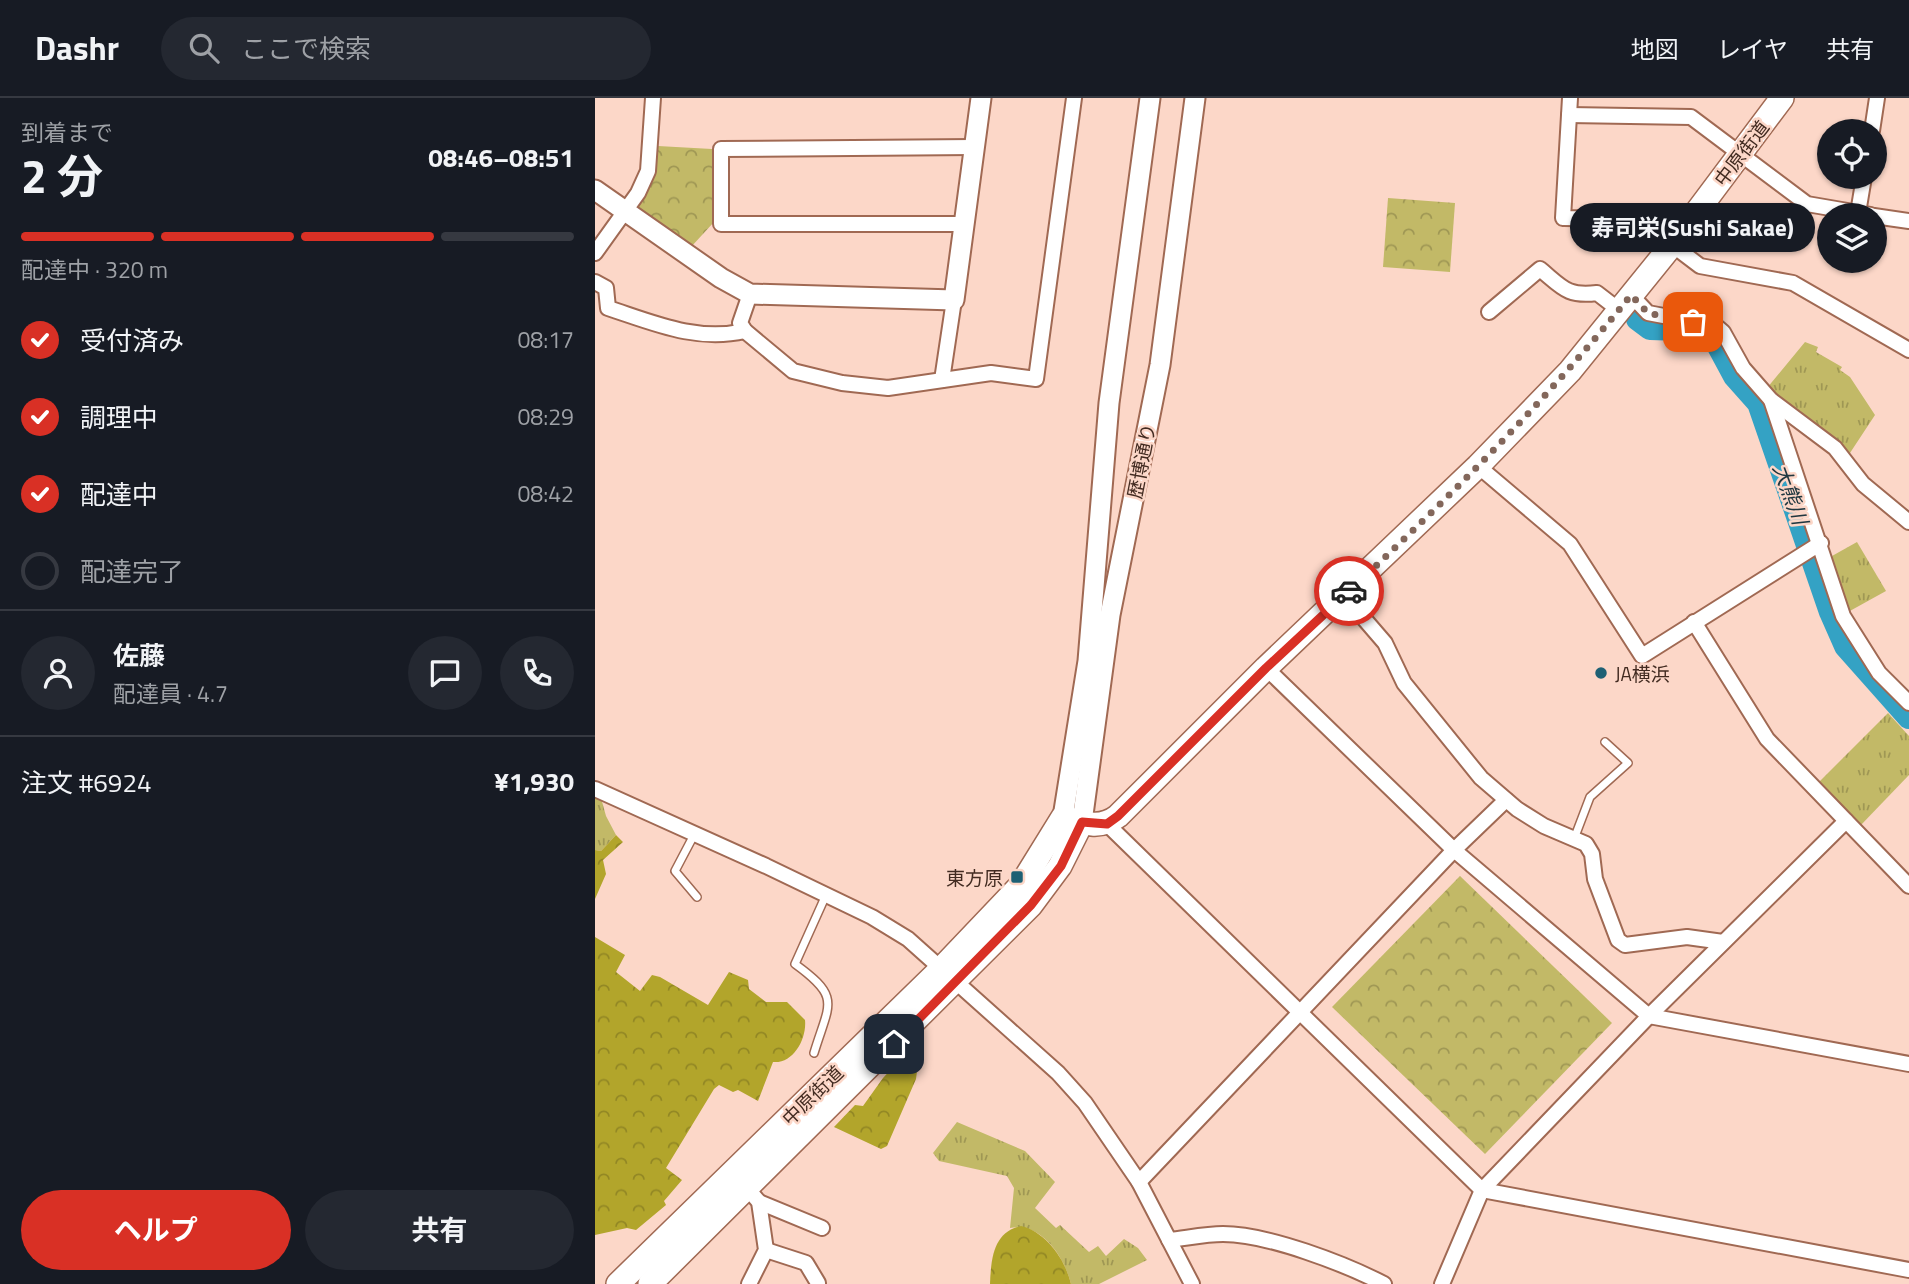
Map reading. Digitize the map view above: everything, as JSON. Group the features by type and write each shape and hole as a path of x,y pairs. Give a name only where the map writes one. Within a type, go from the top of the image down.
{"main road":[{"name":"中原街道","path":"1107,824 1478,466 1570,370 1672,245 1782,98"},
{"path":"1072,820 1107,824"},
{"name":"中原街道","path":"650,1284 753,1195 948,974 1072,820"},
{"name":"中原街道","path":"618,1284 948,974"}],"street":[{"path":"595,254 638,193 648,171 653,98"},
{"path":"942,380 981,98"},
{"path":"750,294 740,323 745,331 793,371 842,383 888,388 991,373 1035,379 1074,98"},
{"name":"歴博通り","path":"1072,820 1109,403 1150,98"},
{"name":"歴博通り","path":"1072,820 1160,365 1195,98"},
{"path":"1570,98 1563,218 1638,219 1700,266 1793,283 1909,351"},
{"path":"1874,119 1877,98"},
{"path":"1569,115 1691,117 1807,204 1817,206"},
{"path":"964,223 721,224 721,149 974,147"},
{"path":"595,190 721,278 750,294 954,300"},
{"path":"1887,218 1909,221"},
{"path":"1489,312 1540,269 1569,293 1577,296 1597,293 1648,313 1716,326 1723,332 1743,368 1771,400 1835,448 1863,484 1909,522"},
{"path":"595,282 605,288 608,308 674,330 719,337 745,331"},
{"path":"1771,400 1814,546 1843,616 1879,673 1909,703"},
{"path":"1478,466 1570,544 1642,656 1814,546"},
{"path":"1353,587 1364,599 1360,614 1385,643 1404,683 1481,778 1544,826 1586,844 1592,854 1595,880 1618,940 1625,945 1687,937 1723,942"},
{"path":"1694,622 1767,739 1909,886"},
{"path":"1266,668 1454,850 1649,1016 1909,1064"},
{"path":"595,789 826,895 908,939 1058,1073 1084,1103 1139,1182 1192,1284"},
{"path":"1139,1182 1454,850 1507,800"},
{"path":"1442,1284 1482,1190 1649,1016 1846,821"},
{"path":"1107,824 1302,1011 1482,1190 1909,1270"},
{"path":"753,1195 822,1228"},
{"path":"749,1284 766,1250 753,1195"},
{"path":"1169,1240 1224,1234 1252,1238 1324,1258 1384,1284"},
{"path":"766,1250 806,1263 818,1283"}],"lane":[{"path":"1574,839 1590,797 1629,764 1605,742"},
{"path":"695,833 675,871 697,897"},
{"path":"814,1053 829,1008 826,991 820,982 795,964 826,895"}],"green space":[{"path":"658,146 712,149 714,222 691,247 634,210 647,189"},
{"path":"1388,198 1455,203 1450,272 1383,267"},
{"path":"1805,342 1818,347 1816,352 1842,367 1840,370 1850,377 1875,415 1848,456 1767,388"},
{"path":"1857,542 1886,591 1848,612 1832,556"},
{"path":"1888,713 1909,736 1909,775 1860,826 1817,784"},
{"path":"595,796 601,798 606,816 616,835 601,851 595,850"},
{"path":"616,835 623,842 603,860 606,874 595,899 595,850 601,851"},
{"path":"1460,876 1612,1023 1485,1154 1332,1007"},
{"path":"595,937 625,955 616,972 640,991 652,975 708,1005 729,972 748,980 749,989 766,1002 787,1002 805,1020 805,1027 801,1042 792,1055 780,1062 773,1062 758,1101 738,1090 733,1092 719,1085 714,1089 666,1168 682,1180 664,1201 666,1205 636,1230 627,1228 595,1235"},
{"path":"912,1047 920,1048 916,1079 887,1146 881,1149 834,1127 855,1105 863,1106 883,1078"},
{"path":"957,1122 1025,1151 1055,1182 1035,1208 1056,1228 1060,1225 1089,1252 1098,1246 1106,1256 1124,1239 1138,1248 1147,1260 1099,1284 1071,1284 1063,1263 1049,1243 1032,1230 1010,1228 1014,1188 1007,1176 939,1161 933,1153"},
{"path":"1021,1226 1039,1234 1053,1248 1064,1265 1071,1284 990,1284 991,1265 999,1240 1004,1234"}],"waterway":[{"name":"大熊川","path":"1638,319 1650,328 1682,329 1714,337 1735,376 1759,403 1831,612 1846,646 1909,717"}],"way so far":[{"path":"1349,591 1478,466 1567,373 1631,295 1648,313 1693,322"}],"place":[{"name":"寿司栄(Sushi Sakae)","path":"1693,322"},
{"name":"JA横浜","path":"1601,673"},
{"name":"東方原","path":"1017,877"}],"route":[{"path":"894,1044 1031,905 1061,866 1082,822 1107,824 1118,816 1266,668 1349,591"}]}
